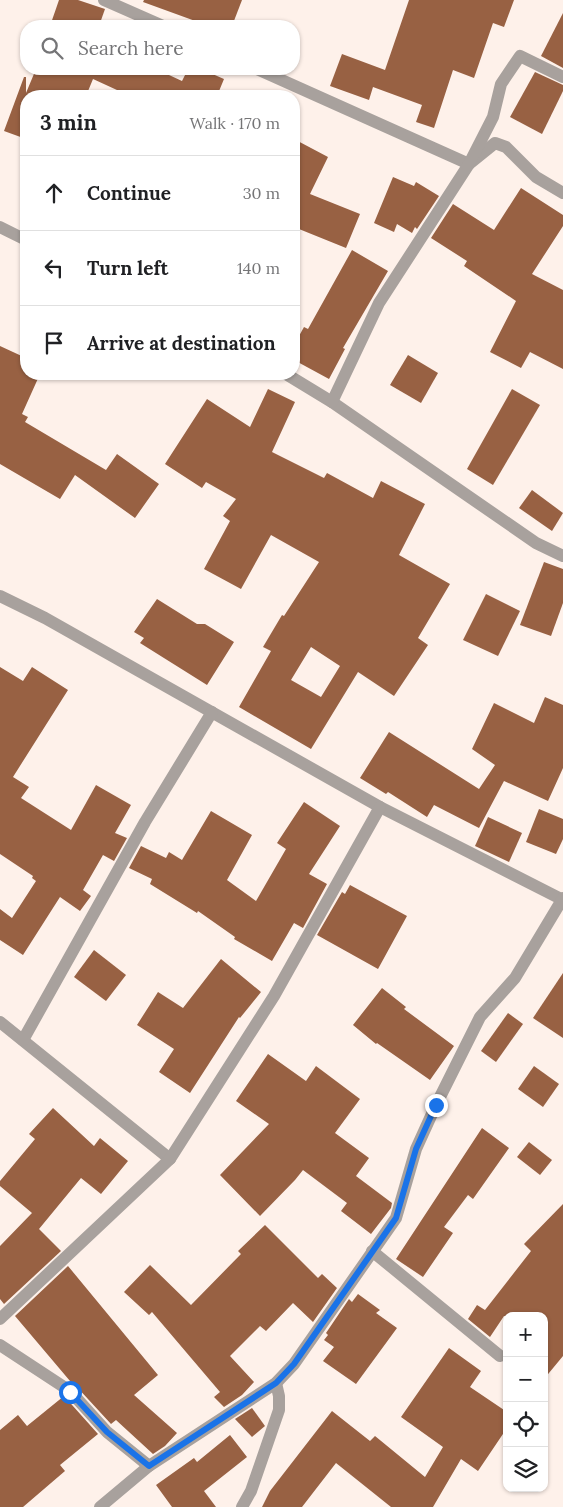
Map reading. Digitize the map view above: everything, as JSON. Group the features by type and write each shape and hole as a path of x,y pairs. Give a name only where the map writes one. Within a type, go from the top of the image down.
{"street":[{"path":"104,0 149,20"},
{"path":"332,402 379,303 469,164 493,117 501,84 520,56 563,77"},
{"path":"270,75 469,164"},
{"path":"469,164 495,143 506,147 536,177 563,193"},
{"path":"0,227 20,237"},
{"path":"296,380 332,402 536,543 563,556"},
{"path":"0,596 45,618 380,807 563,899 516,978 480,1017 416,1149 396,1218 294,1364 276,1383 149,1466 100,1507"},
{"path":"23,1040 145,822 212,712"},
{"path":"0,1319 170,1159 274,996 380,807"},
{"path":"0,1022 170,1159"},
{"path":"372,1251 500,1356"},
{"path":"0,1345 70,1392 107,1432 149,1466"},
{"path":"242,1507 251,1491 279,1410 279,1396 276,1383"}],"building":[{"path":"59,0 78,0 105,9 101,20 52,20"},
{"path":"144,0 242,0 234,20 192,20 143,2"},
{"path":"409,0 514,0 504,27 493,23 474,78 453,70 434,128 416,122 422,105 373,87 369,100 330,86 342,54 385,70"},
{"path":"563,13 563,68 541,56"},
{"path":"535,72 563,85 563,91 542,134 510,117"},
{"path":"34,75 169,75 182,81 185,75 215,75 224,79 219,90 117,90 93,79 88,90 27,90"},
{"path":"24,77 26,77 26,90 20,90 20,137 4,131"},
{"path":"300,142 328,157 310,194 360,214 346,248 300,229"},
{"path":"393,177 414,186 416,182 439,196 417,229 415,227 412,233 397,224 394,232 374,223"},
{"path":"521,188 563,215 563,226 532,274 563,290 563,369 530,352 521,368 490,352 516,301 464,266 467,261 431,238 453,204 494,230"},
{"path":"352,250 388,271 343,348 345,349 329,379 300,363 300,334 304,327 308,329"},
{"path":"0,346 20,355 20,380 37,380 22,414 28,417 25,422 106,470 117,454 159,484 135,518 75,475 60,499 0,464"},
{"path":"408,355 438,373 421,403 390,385"},
{"path":"268,389 295,402 272,452 324,478 327,473 373,498 381,481 425,504 399,555 450,584 418,638 428,645 394,696 358,672 311,749 239,707 271,651 263,647 282,615 284,616 319,562 271,535 241,589 204,569 230,521 223,516 236,499 206,482 202,488 165,464 207,399 250,427","holes":["311,647 340,666 321,697 291,680"]},
{"path":"512,389 540,405 493,485 467,469"},
{"path":"532,490 563,513 552,531 519,508"},
{"path":"544,562 563,569 563,603 551,636 520,625"},
{"path":"486,594 520,611 498,656 463,640"},
{"path":"157,599 197,624 205,624 234,642 207,685 140,643 144,638 134,632"},
{"path":"0,667 23,681 32,667 68,690 13,777 29,787 21,798 71,830 96,785 131,805 115,833 127,838 114,861 103,855 83,890 91,896 80,911 60,897 23,955 0,940 0,909 12,918 36,881 32,878 33,876 0,854"},
{"path":"545,697 563,705 563,768 548,801 504,781 479,828 434,805 427,817 388,792 386,794 360,778 389,732 479,789 495,765 472,749 494,703 534,723"},
{"path":"304,802 340,826 309,874 327,884 303,928 294,923 272,961 234,939 235,937 198,911 197,913 150,884 152,879 129,868 141,846 166,858 169,852 182,860 211,811 252,835 227,880 256,901 286,849 277,843"},
{"path":"539,809 563,819 563,839 556,854 526,842"},
{"path":"488,817 522,833 509,862 475,846"},
{"path":"350,885 407,916 378,969 317,935 342,892 345,894"},
{"path":"94,950 126,975 106,1001 74,977"},
{"path":"221,959 261,992 239,1017 190,1093 159,1072 174,1049 137,1025 158,992 183,1008"},
{"path":"563,973 563,1038 533,1018"},
{"path":"382,988 406,1007 404,1009 454,1046 430,1080 376,1044 353,1025"},
{"path":"508,1013 523,1024 496,1062 481,1051"},
{"path":"268,1054 306,1081 316,1066 360,1099 335,1133 369,1158 356,1176 392,1203 391,1208 371,1234 341,1211 347,1203 303,1170 260,1216 220,1175 269,1124 236,1101"},
{"path":"534,1066 559,1084 543,1107 518,1089"},
{"path":"53,1108 94,1146 100,1138 128,1161 101,1194 81,1178 39,1229 61,1251 4,1304 0,1299 0,1246 32,1213 0,1186 0,1181 35,1139 29,1134"},
{"path":"482,1128 509,1148 473,1199 468,1195 444,1227 453,1233 423,1277 396,1259"},
{"path":"529,1142 552,1160 540,1175 517,1157"},
{"path":"563,1204 563,1356 548,1374 548,1312 503,1312 503,1318 490,1337 468,1319 477,1305 485,1310 531,1251 524,1244"},
{"path":"265,1225 318,1278 322,1274 337,1288 313,1322 293,1303 266,1331 260,1326 230,1356 254,1382 242,1395 224,1407 214,1397 220,1392 152,1312 149,1315 124,1292 150,1265 191,1305 241,1254 238,1251"},
{"path":"68,1266 158,1375 134,1395 177,1433 165,1446 153,1454 116,1420 111,1424 70,1381 15,1316"},
{"path":"358,1294 380,1310 376,1313 397,1328 356,1384 323,1361 334,1347 324,1340 328,1335 326,1333 349,1299 352,1302"},
{"path":"449,1348 481,1371 470,1387 503,1409 503,1434 478,1471 461,1459 433,1507 391,1507 336,1463 302,1507 262,1507 270,1491 332,1411 370,1441 375,1436 425,1477 443,1447 401,1417"},
{"path":"64,1396 98,1434 60,1465 65,1471 23,1507 0,1507 0,1430 18,1415 27,1426"},
{"path":"252,1408 265,1426 252,1437 235,1419"},
{"path":"230,1435 247,1457 204,1491 216,1507 172,1507 156,1485 194,1458 197,1462"}],"route":[{"path":"70,1392 107,1432 149,1466 276,1383 294,1364 396,1218 416,1149 436,1105"}]}
